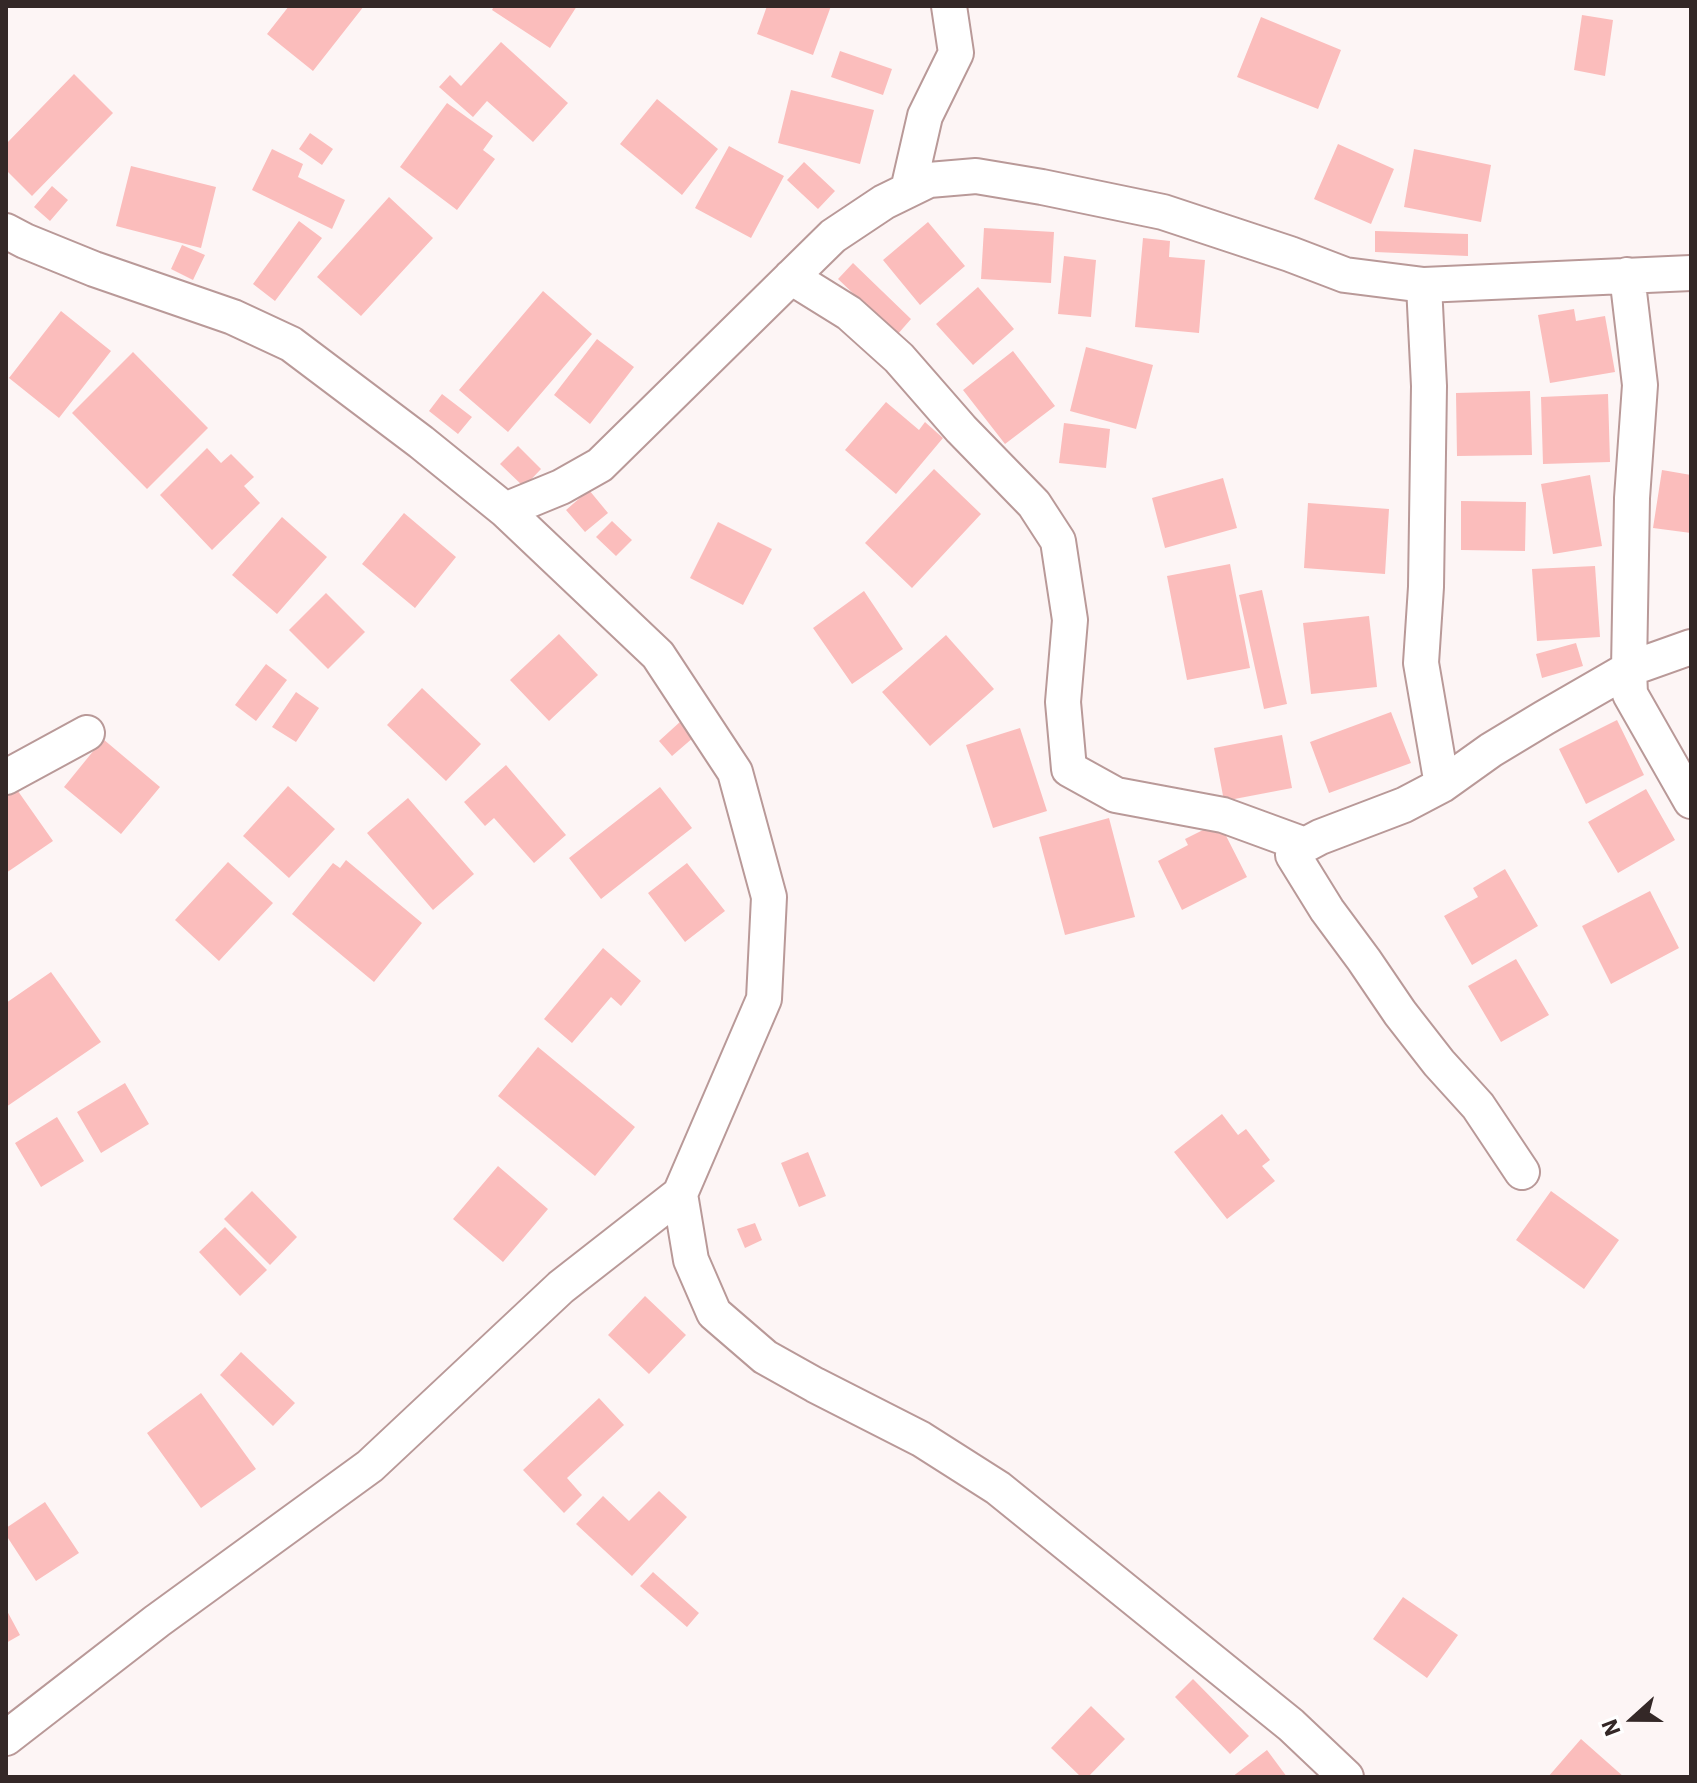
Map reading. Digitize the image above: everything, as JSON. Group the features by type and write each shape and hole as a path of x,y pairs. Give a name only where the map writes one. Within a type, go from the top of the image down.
{"street":[{"path":"908,190 925,116 956,53 949,6"},
{"path":"505,510 561,487 600,465 833,236 884,202 929,180 976,176 1163,212 1345,275 1424,285 1691,273"},
{"path":"6,231 94,269 233,317 291,344 505,510 658,655 735,772 769,897 764,999 680,1194 561,1287 370,1466 157,1621 6,1738"},
{"path":"1627,275 1640,385 1632,498 1630,694 1691,801"},
{"path":"791,277 849,313 899,358 961,429 1034,504 1058,541 1070,620 1063,702 1069,769 1116,795 1223,815 1305,845"},
{"path":"1424,285 1429,386 1426,587 1421,663 1442,785"},
{"path":"1522,1172 1478,1106 1400,1013 1327,910 1293,855 1320,837 1404,805 1442,785 1491,750 1629,669 1691,647"},
{"path":"6,777 87,733"},
{"path":"680,1194 691,1260 714,1313 765,1357 921,1439 998,1488 1291,1725 1346,1777"}],"building":[{"path":"289,6 364,6 313,71 267,34"},
{"path":"494,6 577,6 550,48 492,10"},
{"path":"767,6 831,6 813,55 757,34"},
{"path":"1582,15 1613,20 1605,76 1574,70"},
{"path":"1261,17 1341,50 1318,109 1237,77"},
{"path":"501,42 568,103 533,142 487,101 473,117 439,87 450,75 461,86"},
{"path":"840,51 892,69 883,95 831,77"},
{"path":"74,74 113,113 32,196 6,170 6,144"},
{"path":"791,90 874,110 860,164 778,143"},
{"path":"657,99 718,149 682,195 620,144"},
{"path":"447,103 493,136 483,150 495,159 457,210 400,167"},
{"path":"310,133 333,149 322,165 299,149"},
{"path":"1338,144 1394,169 1371,224 1314,199"},
{"path":"729,146 784,176 751,238 695,208"},
{"path":"272,149 303,164 298,177 345,200 332,229 252,190"},
{"path":"1414,149 1491,165 1481,222 1404,207"},
{"path":"804,162 835,191 818,209 787,180"},
{"path":"131,166 216,187 201,248 116,226"},
{"path":"52,186 68,200 50,221 34,207"},
{"path":"389,197 433,238 361,316 317,277"},
{"path":"299,221 322,238 275,301 253,284"},
{"path":"928,222 965,266 920,305 883,260"},
{"path":"984,228 1054,232 1051,283 981,279"},
{"path":"1375,231 1468,234 1468,256 1375,252"},
{"path":"1143,238 1170,241 1169,257 1205,260 1199,333 1135,327"},
{"path":"182,245 205,255 193,280 171,269"},
{"path":"1064,256 1096,260 1091,317 1058,314"},
{"path":"853,263 911,319 897,335 838,279"},
{"path":"978,287 1014,329 973,365 936,324"},
{"path":"543,291 592,334 508,432 459,390"},
{"path":"1574,309 1576,321 1605,316 1615,372 1550,383 1538,315"},
{"path":"61,311 111,351 59,418 9,378"},
{"path":"597,339 634,367 590,424 554,395"},
{"path":"1086,347 1153,365 1136,429 1070,411"},
{"path":"1013,351 1055,406 1005,444 963,390"},
{"path":"133,352 208,428 147,489 72,413"},
{"path":"1530,391 1532,455 1457,456 1456,393"},
{"path":"442,394 472,417 458,434 429,411"},
{"path":"1608,394 1610,462 1543,464 1541,397"},
{"path":"886,402 919,430 925,422 943,438 896,494 845,450"},
{"path":"1064,423 1110,429 1106,468 1059,463"},
{"path":"518,446 541,469 524,487 500,464"},
{"path":"207,448 221,463 231,454 254,477 244,486 260,503 212,550 160,495"},
{"path":"934,469 981,514 912,588 865,543"},
{"path":"1662,470 1691,475 1691,533 1653,528"},
{"path":"1590,475 1602,546 1553,554 1541,484"},
{"path":"1223,478 1237,528 1165,548 1152,498"},
{"path":"589,490 608,513 585,532 566,510"},
{"path":"1461,501 1526,502 1525,551 1461,550"},
{"path":"1308,503 1389,509 1385,574 1304,568"},
{"path":"404,513 456,557 415,608 362,564"},
{"path":"282,517 327,557 277,614 232,575"},
{"path":"612,521 632,540 616,556 596,537"},
{"path":"718,522 772,549 743,605 690,578"},
{"path":"1230,564 1250,668 1187,680 1167,576"},
{"path":"1595,566 1600,637 1537,641 1532,569"},
{"path":"1262,590 1287,704 1264,709 1239,595"},
{"path":"864,591 903,649 852,684 813,628"},
{"path":"326,593 365,632 328,669 289,630"},
{"path":"1369,616 1377,687 1311,694 1303,623"},
{"path":"559,634 598,675 549,721 510,680"},
{"path":"946,635 994,689 930,746 882,692"},
{"path":"1576,643 1583,666 1542,678 1536,654"},
{"path":"266,664 287,680 256,721 235,705"},
{"path":"422,688 481,744 446,781 387,725"},
{"path":"296,692 319,708 296,742 272,727"},
{"path":"1391,712 1411,763 1329,793 1310,742"},
{"path":"1617,720 1644,775 1586,804 1559,749"},
{"path":"681,721 694,737 672,756 659,741"},
{"path":"1020,728 1047,811 993,828 966,745"},
{"path":"1282,735 1292,788 1224,801 1214,748"},
{"path":"103,739 160,787 121,834 64,787"},
{"path":"506,765 566,835 534,863 494,818 485,826 464,802"},
{"path":"13,784 53,841 6,873 6,788"},
{"path":"288,786 335,829 289,878 243,836"},
{"path":"660,787 692,828 601,899 569,858"},
{"path":"1646,789 1675,840 1618,873 1588,822"},
{"path":"408,798 474,874 433,910 367,833"},
{"path":"1109,818 1135,917 1065,935 1039,837"},
{"path":"1219,822 1247,877 1182,910 1158,861 1188,845 1185,839"},
{"path":"346,860 422,923 374,982 292,914 333,863 340,868"},
{"path":"228,862 273,903 219,961 175,920"},
{"path":"687,863 725,911 685,942 648,893"},
{"path":"1505,869 1538,926 1472,965 1444,916 1478,897 1473,888"},
{"path":"1650,891 1679,948 1611,984 1582,926"},
{"path":"603,948 641,981 621,1006 611,997 572,1043 544,1019"},
{"path":"1516,959 1549,1015 1501,1042 1468,986"},
{"path":"51,972 101,1042 6,1107 6,1003"},
{"path":"538,1047 635,1127 595,1176 498,1096"},
{"path":"125,1083 149,1124 101,1153 77,1112"},
{"path":"1222,1114 1238,1135 1246,1129 1270,1160 1262,1166 1275,1181 1227,1219 1174,1152"},
{"path":"57,1117 84,1161 41,1187 15,1143"},
{"path":"808,1152 826,1196 799,1207 781,1163"},
{"path":"498,1166 548,1209 503,1262 453,1219"},
{"path":"252,1191 297,1237 270,1265 224,1219"},
{"path":"1551,1191 1619,1240 1584,1289 1516,1240"},
{"path":"755,1223 762,1240 745,1248 737,1229"},
{"path":"225,1227 267,1270 240,1296 199,1252"},
{"path":"645,1296 686,1335 649,1374 608,1335"},
{"path":"241,1352 295,1403 273,1426 220,1375"},
{"path":"201,1393 256,1469 201,1508 147,1433"},
{"path":"599,1398 624,1425 567,1478 582,1495 564,1513 523,1470"},
{"path":"659,1491 687,1517 632,1576 576,1524 603,1496 629,1521"},
{"path":"45,1502 79,1553 36,1581 6,1535 6,1528"},
{"path":"653,1572 699,1613 687,1627 640,1586"},
{"path":"1403,1597 1458,1635 1427,1678 1373,1639"},
{"path":"6,1609 20,1635 6,1643"},
{"path":"1193,1679 1249,1736 1230,1754 1175,1697"},
{"path":"1091,1706 1125,1739 1088,1777 1081,1777 1051,1748"},
{"path":"1581,1739 1624,1777 1548,1777"},
{"path":"1267,1750 1287,1777 1232,1777"}]}
